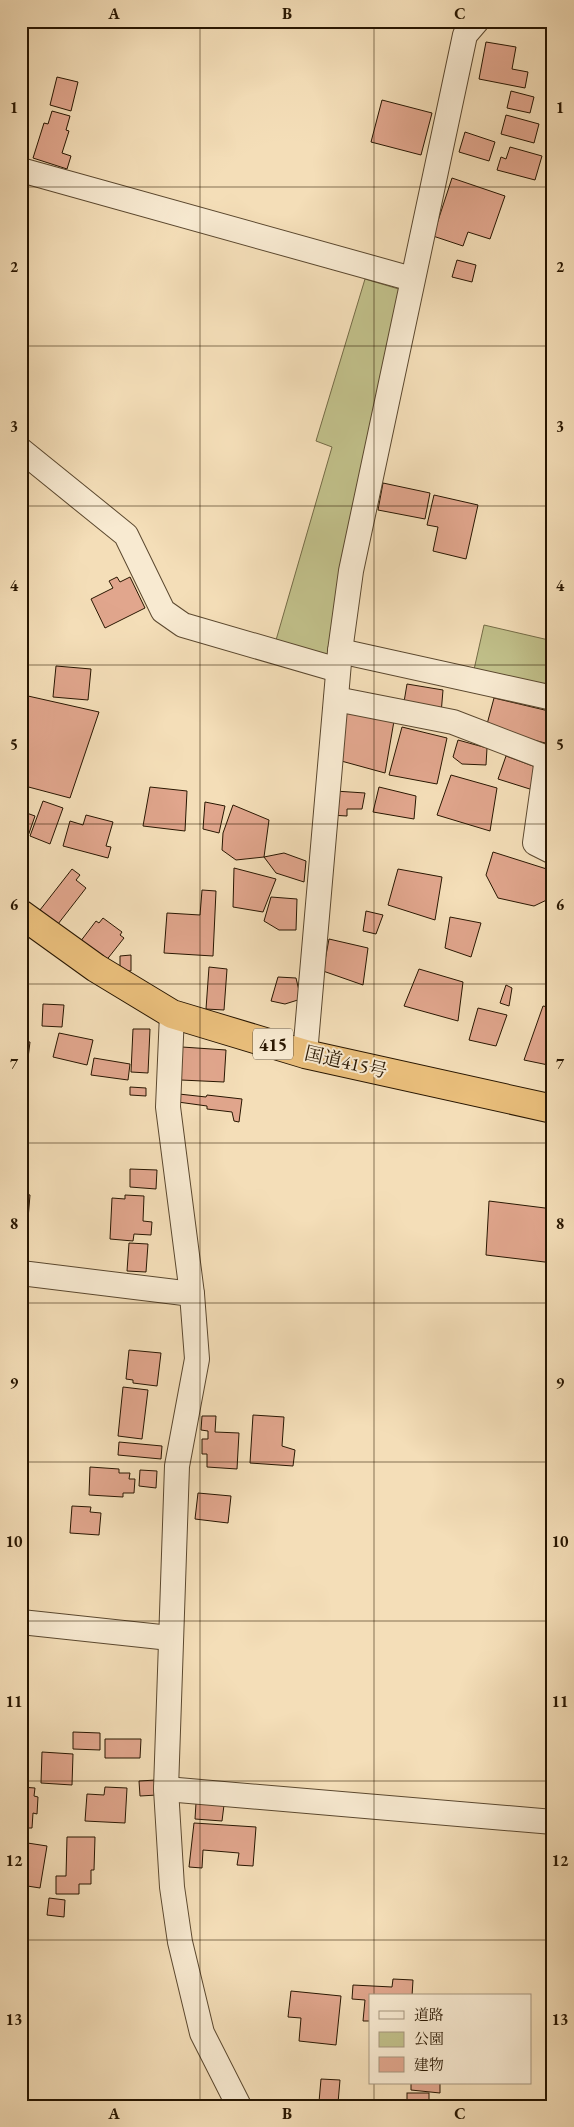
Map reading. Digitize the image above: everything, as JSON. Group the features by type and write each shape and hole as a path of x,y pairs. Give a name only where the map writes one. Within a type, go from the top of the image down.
{"highway":[{"name":"国道415号","path":"21,914 96,968 172,1014 306,1054 553,1109"}],"street":[{"path":"306,1054 339,660 358,531 465,35 477,21"},
{"path":"21,170 412,279"},
{"path":"21,450 126,535 163,611 184,625 339,660 553,698"},
{"path":"336,699 453,722 547,758 535,843 553,852"},
{"path":"172,1014 168,1107 192,1294 197,1359 177,1466 166,1789 172,1887 180,1942 202,2033 239,2106"},
{"path":"21,1273 192,1294"},
{"path":"21,1622 170,1638"},
{"path":"166,1789 553,1822"}],"green space":[{"path":"365,279 402,290 333,660 274,647 332,447 316,441"},
{"path":"484,625 553,641 553,692 473,674"}],"building":[{"path":"486,42 516,47 512,69 528,72 525,88 479,79"},
{"path":"57,77 78,82 71,111 50,105"},
{"path":"511,91 534,97 530,113 507,108"},
{"path":"382,100 432,113 421,155 371,142"},
{"path":"52,111 70,116 66,130 69,131 62,153 71,156 67,169 33,158 44,123 48,124"},
{"path":"506,115 539,124 534,143 501,134"},
{"path":"465,132 495,142 489,161 459,152"},
{"path":"510,147 542,156 535,180 497,170 501,157 506,159"},
{"path":"452,178 505,196 490,239 468,232 463,246 433,236"},
{"path":"457,260 476,265 472,282 452,277"},
{"path":"383,483 430,493 425,519 378,510"},
{"path":"434,495 478,505 466,559 433,551 438,527 427,525"},
{"path":"117,577 120,582 130,577 145,608 105,628 91,599 113,588 109,581"},
{"path":"56,666 91,669 88,700 53,697"},
{"path":"407,684 443,690 441,714 403,708"},
{"path":"28,696 99,712 70,798 21,785 21,720"},
{"path":"494,698 553,712 553,745 486,728"},
{"path":"338,709 394,721 385,773 334,759"},
{"path":"402,727 447,738 437,784 389,775"},
{"path":"458,740 487,748 486,765 462,764 453,757"},
{"path":"506,756 541,769 533,790 498,779"},
{"path":"451,775 497,788 490,831 437,815"},
{"path":"150,787 187,791 185,831 143,826"},
{"path":"379,787 416,796 414,819 373,812"},
{"path":"335,791 365,793 362,809 347,809 347,816 330,815"},
{"path":"43,801 63,808 50,844 30,836"},
{"path":"205,802 225,806 219,833 203,829"},
{"path":"233,805 269,820 264,857 236,860 222,850 223,833"},
{"path":"21,811 35,816 27,839 21,837"},
{"path":"86,815 113,822 106,846 111,847 108,858 63,846 70,821 83,825"},
{"path":"493,852 553,871 553,897 534,906 498,898 486,875"},
{"path":"284,853 306,861 304,882 276,873 264,857"},
{"path":"234,868 276,879 263,912 233,907"},
{"path":"72,869 80,875 76,880 86,888 58,924 40,910"},
{"path":"398,869 442,877 435,920 388,905"},
{"path":"202,890 216,891 213,956 164,953 167,913 200,915"},
{"path":"271,897 297,899 296,930 279,930 264,921"},
{"path":"366,911 383,915 376,934 363,931"},
{"path":"450,917 481,923 471,957 445,948"},
{"path":"103,918 122,932 120,935 124,938 105,962 80,942 96,921 99,923"},
{"path":"329,939 368,948 363,985 323,971"},
{"path":"131,955 131,971 120,971 120,956"},
{"path":"209,967 227,969 224,1010 206,1009"},
{"path":"419,969 463,982 458,1021 404,1006"},
{"path":"278,977 296,978 301,999 285,1004 271,1001"},
{"path":"506,985 512,988 509,1006 500,1003"},
{"path":"43,1004 64,1005 62,1027 42,1026"},
{"path":"21,1005 28,1006 27,1039 21,1039"},
{"path":"543,1006 553,1008 553,1066 524,1060"},
{"path":"478,1008 507,1015 496,1046 469,1040"},
{"path":"133,1029 150,1029 148,1073 131,1072"},
{"path":"59,1033 93,1040 87,1065 53,1057"},
{"path":"21,1041 30,1042 27,1066 21,1065"},
{"path":"182,1047 226,1050 224,1082 181,1080"},
{"path":"94,1058 130,1064 128,1080 91,1075"},
{"path":"130,1087 146,1088 146,1096 130,1095"},
{"path":"179,1094 242,1099 239,1122 234,1121 232,1112 207,1109 207,1106 178,1102"},
{"path":"130,1169 157,1170 156,1189 130,1187"},
{"path":"21,1189 26,1190 26,1194 30,1195 27,1231 23,1231 22,1239"},
{"path":"125,1195 144,1196 143,1221 152,1222 151,1235 134,1234 133,1241 110,1239 112,1198 125,1199"},
{"path":"489,1201 553,1209 553,1263 486,1255"},
{"path":"129,1243 148,1244 146,1272 127,1271"},
{"path":"129,1350 161,1353 157,1386 133,1383 133,1380 126,1379"},
{"path":"123,1387 148,1390 142,1439 118,1436"},
{"path":"253,1415 284,1417 282,1446 295,1450 293,1466 250,1463"},
{"path":"202,1416 216,1416 215,1432 239,1433 237,1469 207,1467 207,1454 202,1454 202,1439 208,1439 208,1431 201,1430"},
{"path":"119,1442 162,1446 161,1459 118,1455"},
{"path":"90,1467 119,1469 119,1473 130,1473 129,1479 135,1479 134,1493 123,1493 123,1497 89,1495"},
{"path":"140,1470 157,1471 156,1488 139,1486"},
{"path":"198,1493 231,1496 228,1523 195,1519"},
{"path":"72,1506 91,1507 90,1512 101,1513 99,1535 70,1533"},
{"path":"73,1732 100,1733 100,1750 73,1749"},
{"path":"105,1739 141,1739 140,1758 105,1758"},
{"path":"42,1752 73,1754 72,1785 41,1783"},
{"path":"156,1780 157,1795 140,1796 139,1781"},
{"path":"21,1787 35,1788 34,1796 38,1797 37,1814 33,1813 32,1828 21,1828"},
{"path":"105,1787 127,1788 125,1823 85,1821 87,1794 104,1795"},
{"path":"196,1803 224,1805 222,1821 195,1819"},
{"path":"194,1823 256,1827 253,1866 237,1865 239,1853 203,1850 202,1868 189,1867"},
{"path":"67,1837 95,1837 94,1870 91,1870 91,1884 79,1884 79,1894 56,1894 56,1876 66,1876"},
{"path":"21,1842 47,1846 40,1888 21,1885"},
{"path":"49,1898 65,1900 64,1917 47,1915"},
{"path":"393,1979 413,1980 412,1994 369,1994 369,2021 363,2021 365,2000 352,1999 353,1985 392,1987"},
{"path":"291,1991 341,1996 336,2045 299,2041 301,2018 288,2017"},
{"path":"321,2079 340,2080 338,2103 319,2102"},
{"path":"411,2084 440,2084 440,2093 411,2090"},
{"path":"407,2093 429,2093 429,2106 407,2106"}]}
